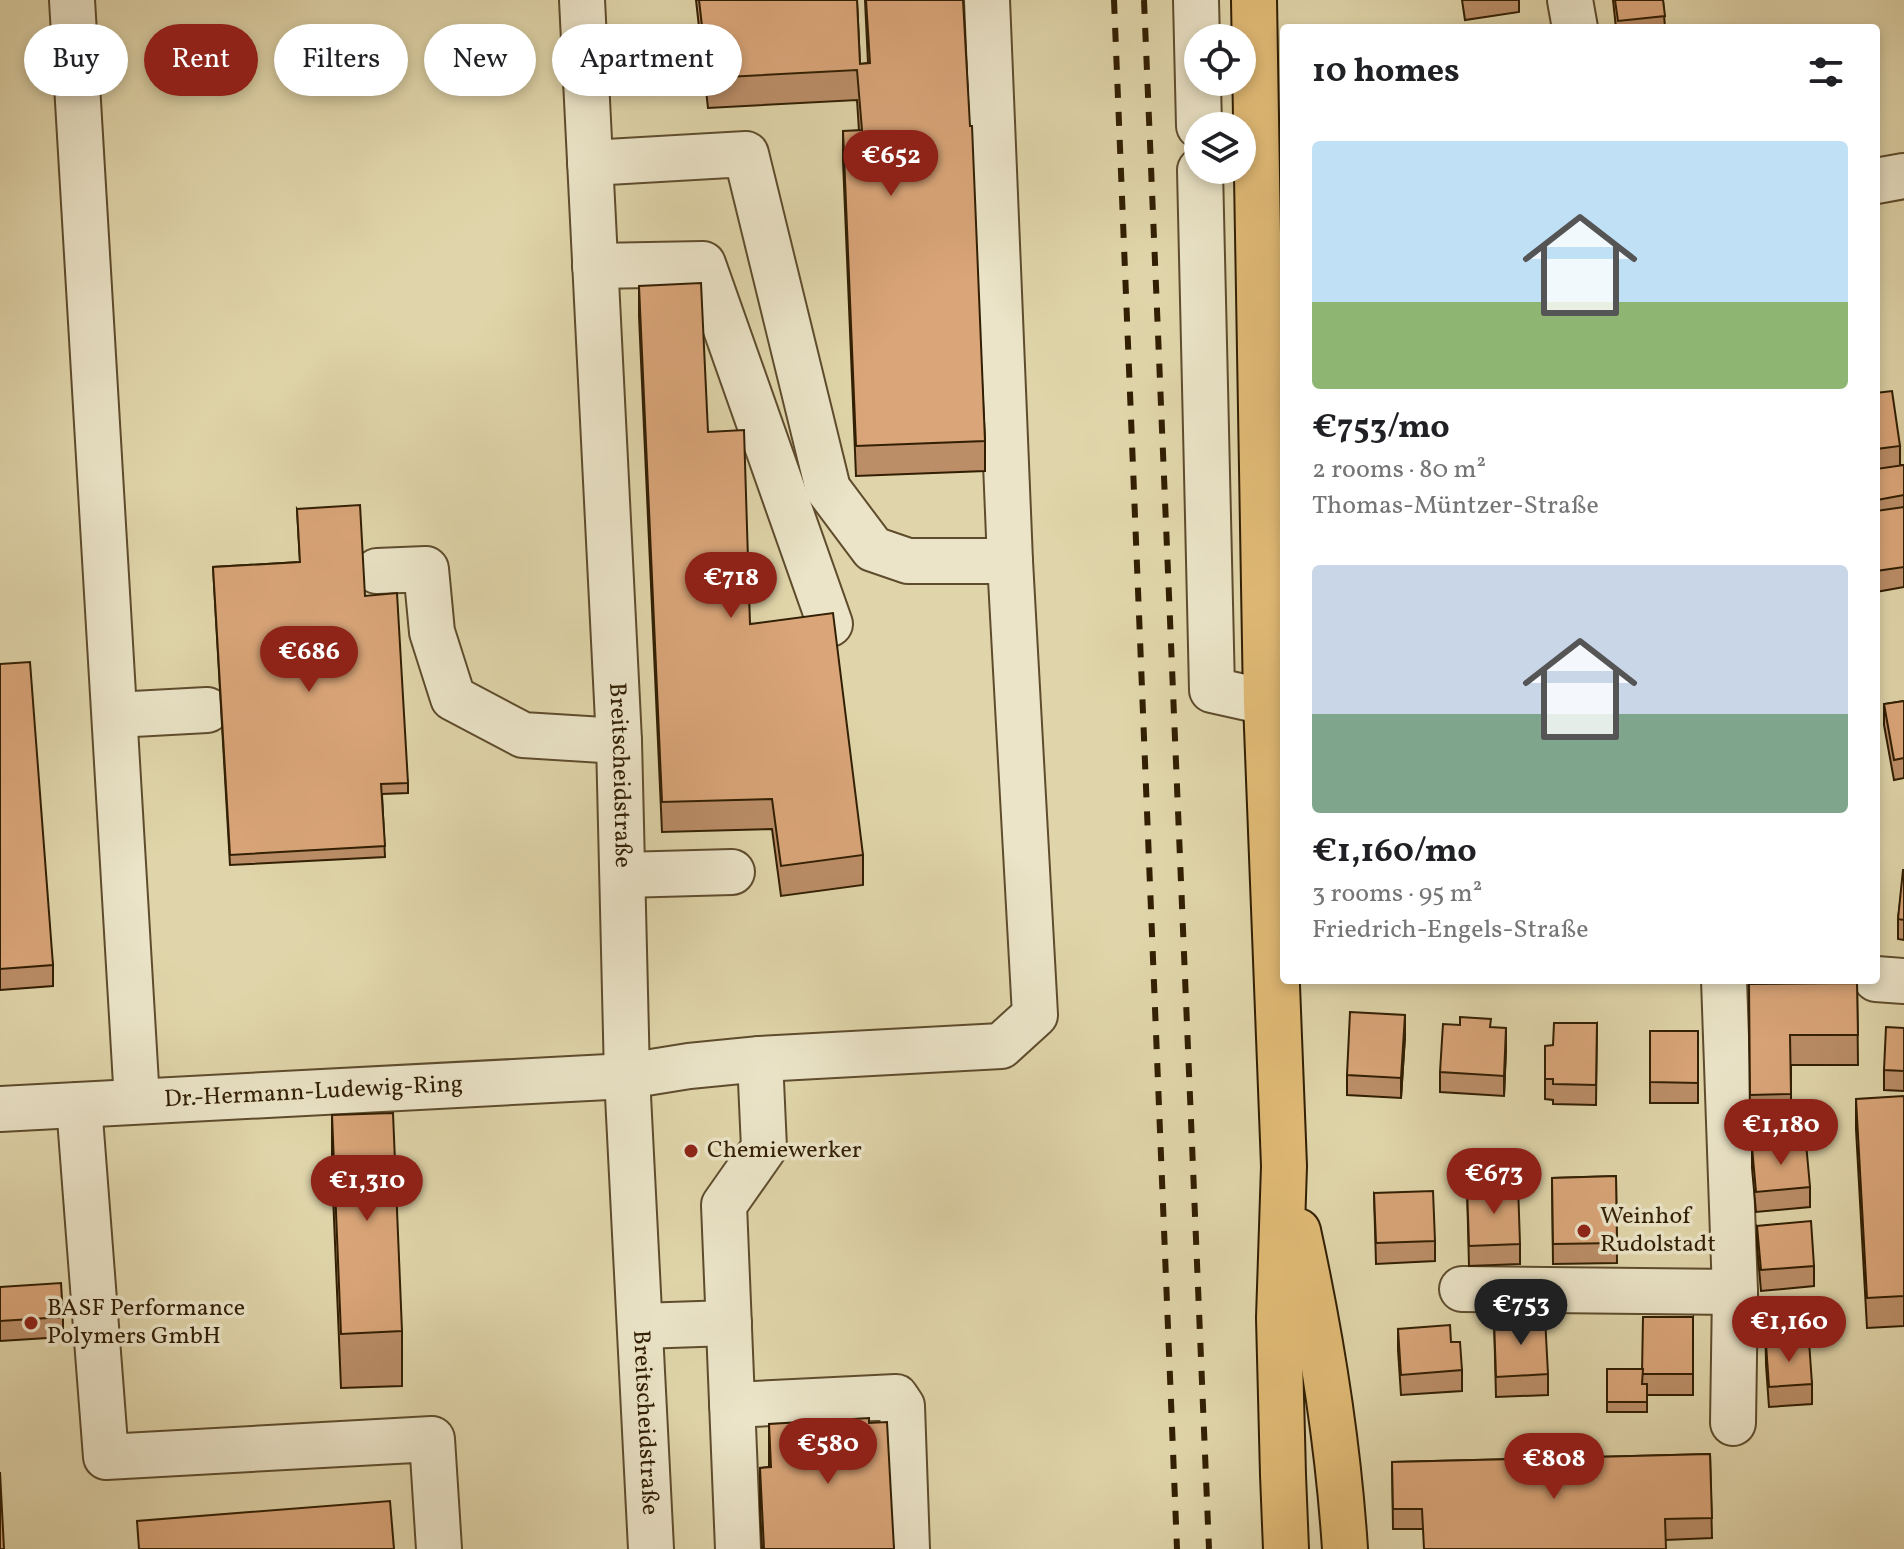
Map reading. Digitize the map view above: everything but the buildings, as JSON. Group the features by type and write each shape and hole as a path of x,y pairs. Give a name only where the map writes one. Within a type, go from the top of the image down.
{"main road":[{"path":"1254,0 1266,702 1284,1166 1279,1318 1286,1549"},
{"path":"1284,1166 1315,1306 1341,1495 1345,1549"}],"street":[{"path":"72,0 137,1101"},
{"name":"Breitscheidstraße","path":"582,0 619,741 627,1076 651,1549"},
{"path":"590,163 746,154 828,489 873,549 908,561 1010,561 987,0"},
{"path":"1196,0 1199,112"},
{"path":"1570,0 1574,24"},
{"path":"1880,180 1904,176"},
{"path":"1200,184 1212,690 1266,702"},
{"path":"595,266 703,264 830,624"},
{"name":"Dr.-Hermann-Ludewig-Ring","path":"0,1109 627,1076 760,1059 1001,1046 1035,1015 1010,561"},
{"path":"377,571 426,569 432,632 453,698 523,735 619,741"},
{"path":"115,715 207,710"},
{"path":"623,875 732,872"},
{"path":"1880,979 1904,981"},
{"path":"1724,984 1735,1292 1733,1423"},
{"path":"738,1549 724,1205 764,1148 760,1059"},
{"path":"79,1105 106,1457 432,1439 439,1549"},
{"path":"1462,1289 1735,1292"},
{"path":"640,1326 729,1323"},
{"path":"732,1405 896,1397 902,1406 907,1549"}],"railway":[{"path":"1114,0 1177,1549"},
{"path":"1144,0 1209,1549"}],"place":[{"name":"Chemiewerker","path":"691,1151"},
{"name":"Weinhof Rudolstadt","path":"1584,1231"},
{"name":"BASF Performance Polymers GmbH","path":"31,1323"}]}
